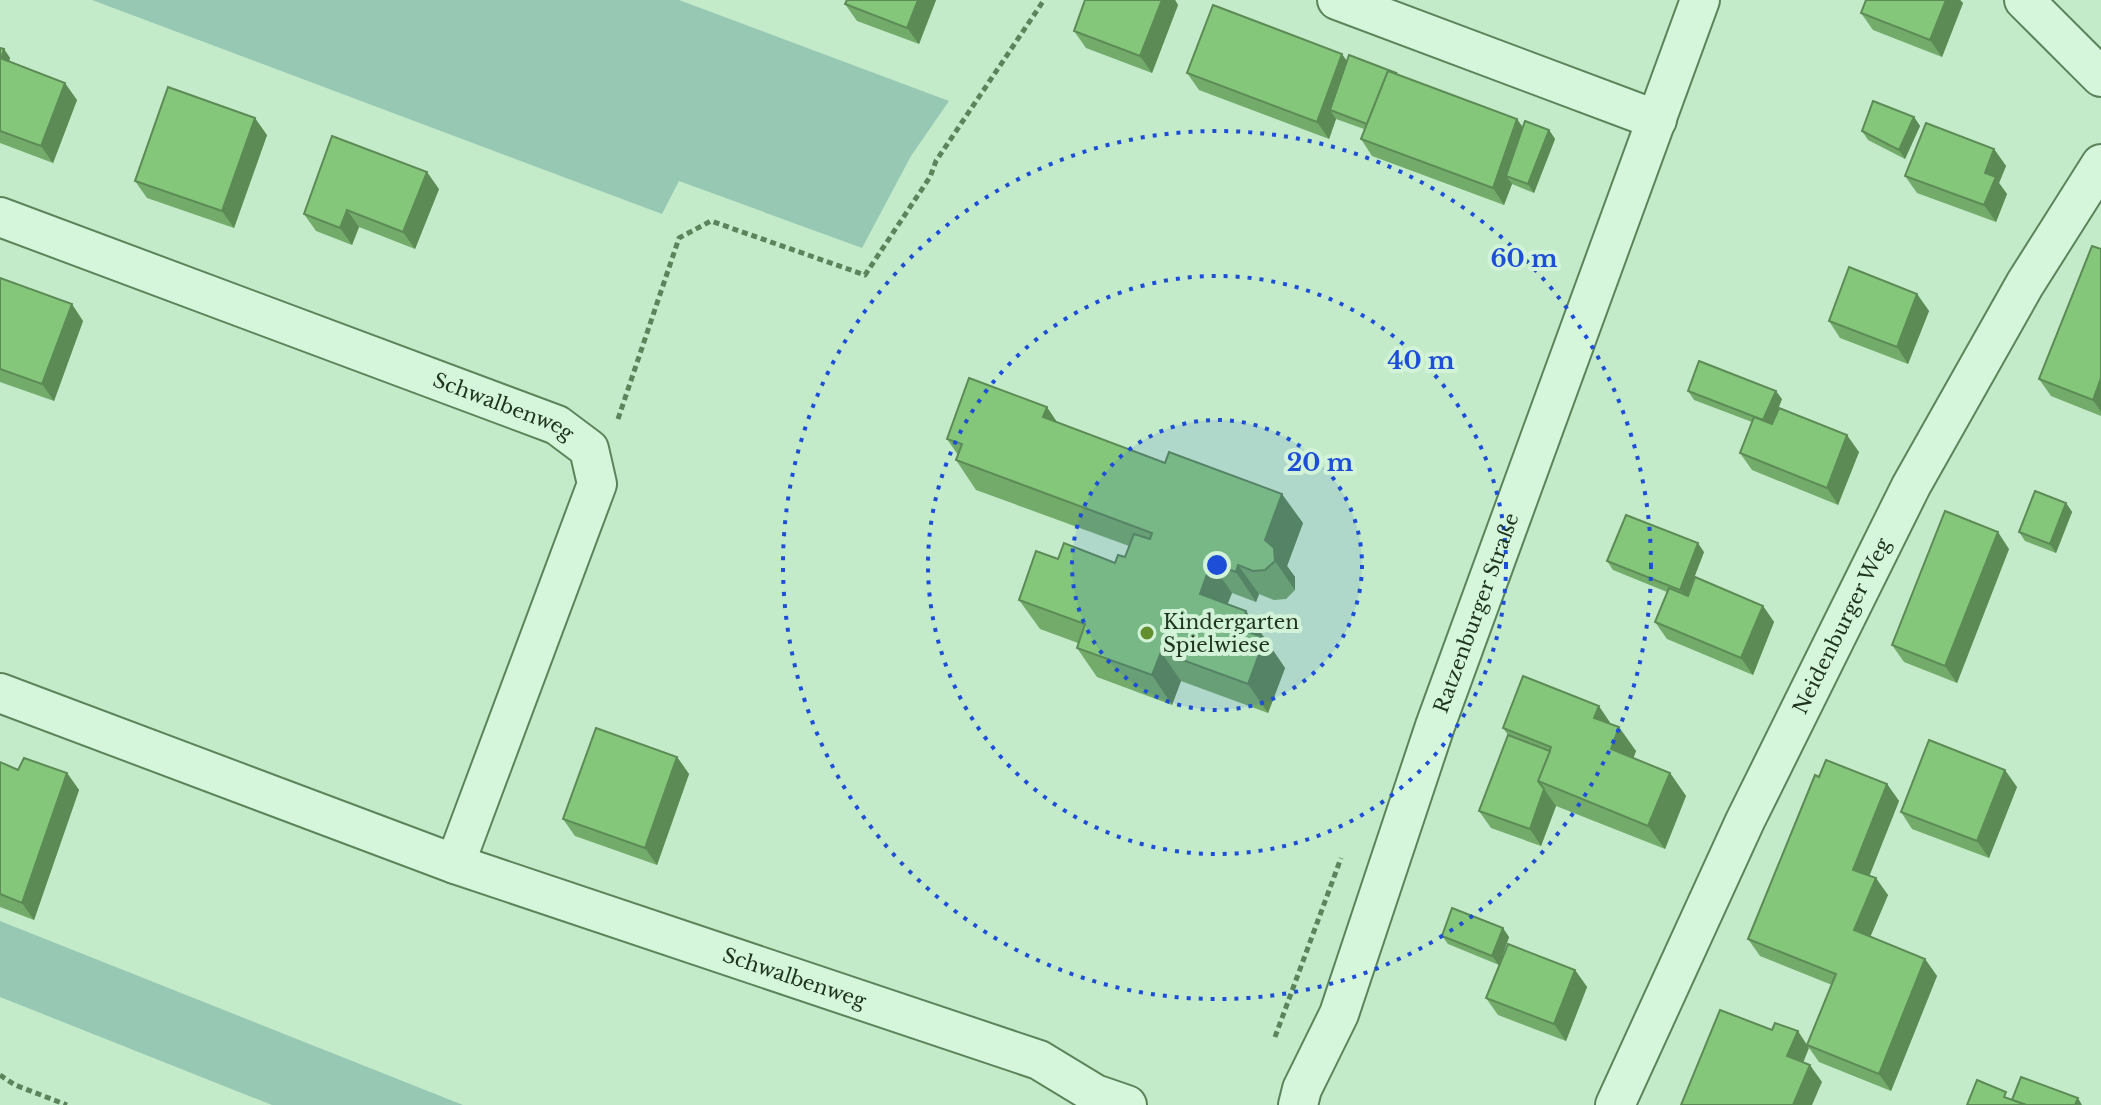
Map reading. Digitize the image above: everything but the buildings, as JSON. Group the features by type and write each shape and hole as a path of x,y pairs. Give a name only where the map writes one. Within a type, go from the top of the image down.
{"street":[{"path":"1337,0 1657,120"},
{"name":"Ratzenburger Straße","path":"1298,1105 1302,1089 1339,1014 1435,726 1700,0"},
{"path":"2024,0 2101,77"},
{"name":"Neidenburger Weg","path":"1615,1105 1745,821 1911,486 2025,284 2101,164"},
{"name":"Schwalbenweg","path":"0,217 557,425 589,449 597,484 455,864"},
{"name":"Schwalbenweg","path":"0,693 455,864 1039,1060 1095,1094 1127,1105"}],"path":[{"path":"589,449 615,428 679,238 711,221 865,275 930,177 936,161 1044,0"},
{"path":"0,1075 15,1085 67,1105"}],"green space":[{"path":"92,0 679,0 949,101 911,156 862,248 679,181 662,214"},
{"path":"0,921 463,1105 272,1105 0,997"}],"place":[{"name":"Kindergarten Spielwiese","path":"1147,633"}]}
